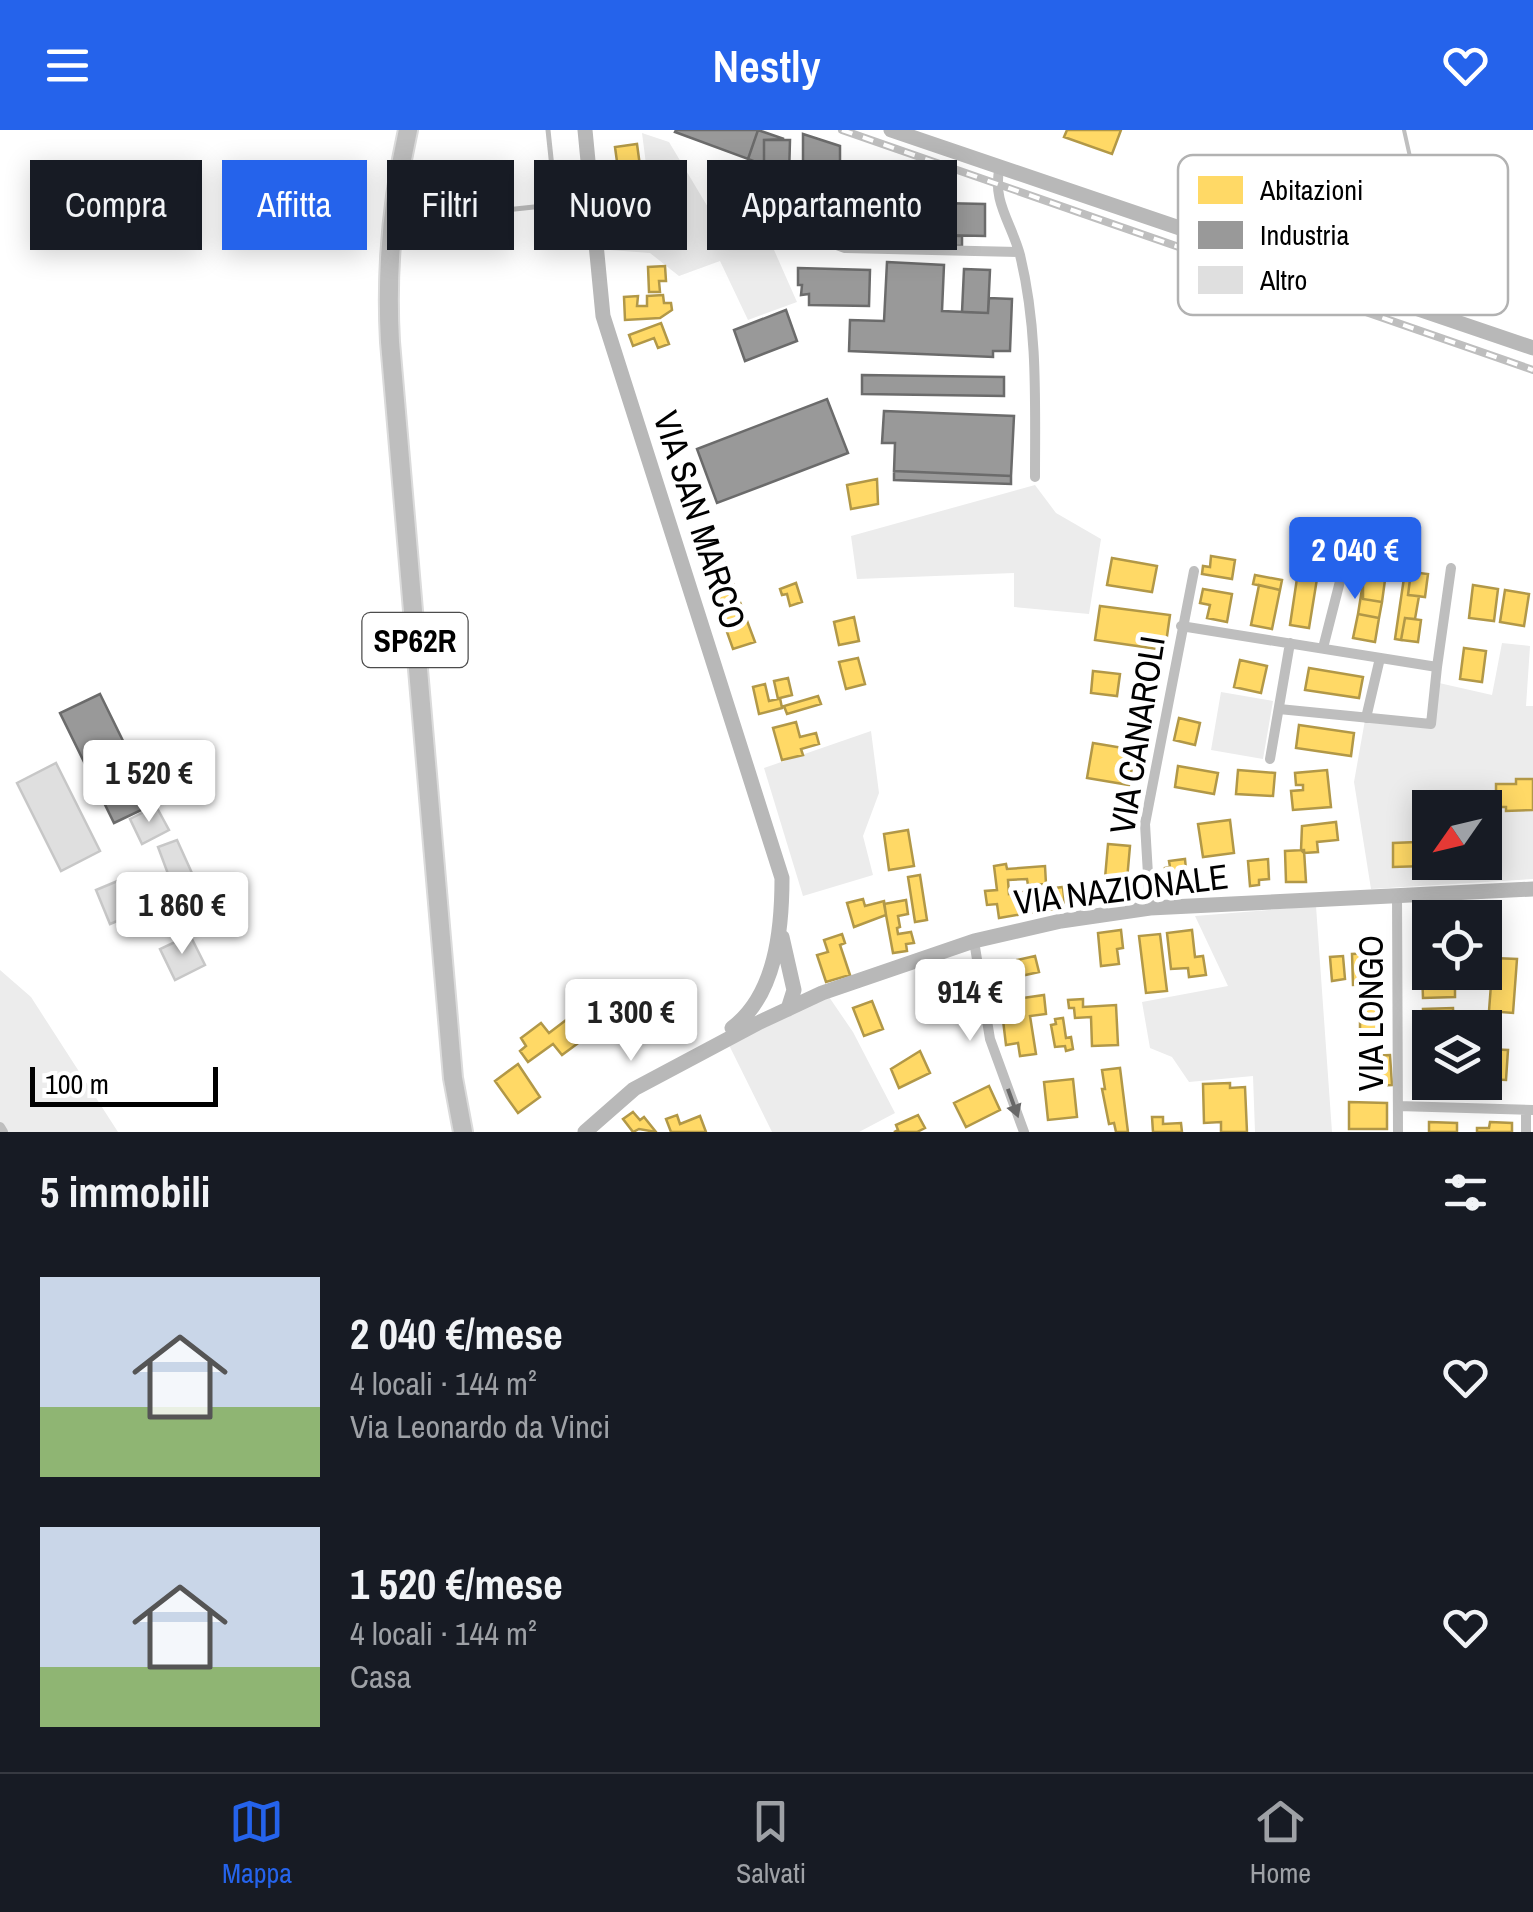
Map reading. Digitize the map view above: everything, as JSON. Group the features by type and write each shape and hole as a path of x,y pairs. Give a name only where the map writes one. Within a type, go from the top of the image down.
{"highway":[{"name":"SP62R","path":"406,138 389,260 390,342 452,1078 463,1132"}],"street":[{"name":"VIA SAN MARCO","path":"585,130 588,160"},
{"path":"891,130 1178,227"},
{"path":"1000,167 996,183 1019,252 1034,338 1034,477"},
{"name":"VIA SAN MARCO","path":"597,250 603,316 782,878 780,923 768,976 748,1014 713,1045"},
{"path":"932,250 1019,252"},
{"path":"1436,315 1533,348"},
{"path":"1323,648 1349,546"},
{"path":"1279,709 1431,724 1451,568"},
{"name":"VIA CANAROLI","path":"1150,908 1145,824 1194,571"},
{"path":"1182,626 1437,667"},
{"path":"1270,759 1290,643"},
{"path":"1366,718 1380,658"},
{"name":"VIA NAZIONALE","path":"585,1132 634,1088 784,1010 974,941 1061,921 1150,908 1533,889"},
{"name":"VIA LONGO","path":"1397,894 1398,1132"},
{"name":"VIA SAN MARCO","path":"780,923 794,990 784,1010"},
{"path":"974,941 990,1040 1024,1132"},
{"path":"788,969 802,984 826,992"},
{"path":"768,976 768,994 784,1010"},
{"path":"1398,1106 1530,1110 1526,1132"}],"lane":[{"path":"548,130 551,160"}],"shaded area":[{"path":"642,133 669,142 680,160 645,160"},
{"path":"687,172 707,206 707,250 774,250 797,302 748,320 720,261 679,276 650,253 610,250 687,250"},
{"path":"1035,485 1056,513 1101,539 1089,614 1014,607 1014,573 857,579 851,536"},
{"path":"1502,643 1530,646 1526,706 1533,706 1533,879 1371,889 1354,782 1365,720 1434,727 1439,683 1492,695"},
{"path":"1221,692 1273,701 1263,759 1211,750"},
{"path":"871,731 879,793 863,836 873,875 803,896 764,768"},
{"path":"1316,906 1332,1132 1255,1132 1253,1076 1189,1082 1172,1057 1150,1048 1142,1002 1228,986 1195,916"},
{"path":"0,970 31,997 118,1132 0,1132"},
{"path":"827,994 853,1032 895,1113 859,1132 772,1132 727,1041"}],"building: Abitazioni":[{"path":"1067,130 1121,130 1112,154 1064,137"},
{"path":"637,144 639,160 617,160 615,147"},
{"path":"665,266 666,281 659,281 660,292 649,292 648,267"},
{"path":"663,295 664,303 671,303 672,310 660,318 625,320 624,297 638,296 637,306 647,306 647,296"},
{"path":"661,323 669,344 658,348 654,338 633,346 629,335"},
{"path":"877,479 878,504 851,509 847,485"},
{"path":"1302,545 1322,548 1309,628 1290,625"},
{"path":"1211,556 1235,560 1232,579 1202,574 1203,566 1210,567"},
{"path":"723,557 755,642 733,649 703,564"},
{"path":"1112,558 1157,566 1152,592 1107,585"},
{"path":"1405,571 1411,572 1408,595 1419,596 1415,619 1405,618 1401,640 1395,639"},
{"path":"1411,572 1428,574 1425,597 1408,595"},
{"path":"1255,575 1282,580 1280,590 1253,584"},
{"path":"1363,577 1385,580 1382,602 1363,599"},
{"path":"796,583 802,602 790,606 787,594 782,595 780,589"},
{"path":"1259,585 1280,590 1272,629 1251,625"},
{"path":"1473,585 1498,589 1494,621 1469,618"},
{"path":"1203,589 1232,594 1227,622 1207,618 1210,605 1200,603"},
{"path":"1362,589 1363,599 1382,602 1379,618 1358,614"},
{"path":"1505,590 1529,594 1524,626 1500,622"},
{"path":"1100,606 1170,615 1165,650 1095,640"},
{"path":"1358,614 1379,618 1375,642 1353,638"},
{"path":"854,617 859,641 839,645 834,622"},
{"path":"1405,618 1421,620 1418,642 1401,640"},
{"path":"1464,648 1486,651 1482,682 1460,679"},
{"path":"858,658 865,684 846,689 839,662"},
{"path":"1240,660 1267,666 1261,693 1234,687"},
{"path":"1309,668 1363,677 1359,698 1305,690"},
{"path":"1093,671 1120,674 1117,696 1091,693"},
{"path":"788,678 792,695 780,698 782,708 759,714 753,687 765,684 769,701 778,699 774,681"},
{"path":"818,696 821,704 787,714 784,706"},
{"path":"1179,718 1200,723 1195,745 1174,740"},
{"path":"796,722 800,737 816,733 819,744 801,749 803,755 782,760 773,728"},
{"path":"1299,725 1354,733 1351,756 1296,748"},
{"path":"1093,743 1135,750 1129,785 1087,778"},
{"path":"1178,766 1218,773 1214,794 1175,787"},
{"path":"1238,770 1275,773 1273,796 1236,794"},
{"path":"1327,770 1331,807 1293,810 1291,791 1303,790 1303,785 1296,785 1295,773"},
{"path":"1516,779 1533,779 1533,810 1506,811 1502,807 1502,790 1496,790 1496,784 1516,784"},
{"path":"1230,820 1234,853 1203,857 1198,824"},
{"path":"1336,822 1338,840 1317,842 1318,852 1301,850 1302,826"},
{"path":"908,830 914,866 889,870 884,834"},
{"path":"1412,842 1412,866 1393,867 1393,843"},
{"path":"1108,844 1130,846 1127,880 1105,878"},
{"path":"1304,850 1306,882 1286,882 1285,851"},
{"path":"1185,859 1188,891 1168,893 1165,868 1170,867 1169,861"},
{"path":"1268,859 1269,879 1250,886 1248,861"},
{"path":"1006,864 1007,869 1045,866 1046,884 1008,880 1009,894 1063,887 1065,907 999,918 997,904 987,905 985,891 997,890 994,866"},
{"path":"920,875 927,920 915,922 908,877"},
{"path":"863,899 865,906 884,901 886,915 854,927 847,903"},
{"path":"906,900 908,914 898,916 898,934 911,932 914,943 906,944 907,951 893,953 884,904"},
{"path":"1121,930 1123,948 1117,949 1119,964 1101,966 1098,933"},
{"path":"1192,930 1195,957 1203,956 1206,975 1189,977 1188,968 1171,969 1167,933"},
{"path":"842,934 845,943 840,945 850,975 826,982 817,955 828,952 824,940"},
{"path":"1160,934 1167,991 1146,993 1139,936"},
{"path":"1371,953 1373,984 1353,985 1352,954"},
{"path":"1035,956 1039,972 1021,976 1017,960"},
{"path":"1343,956 1345,979 1332,981 1330,957"},
{"path":"1502,958 1517,959 1513,1013 1489,1010 1491,990 1502,990"},
{"path":"1423,990 1455,990 1455,997 1423,998"},
{"path":"1044,995 1046,1014 1030,1016 1036,1054 1020,1056 1018,1043 1006,1045 1003,1020 998,1021 995,1002"},
{"path":"1083,999 1083,1007 1116,1005 1118,1045 1092,1046 1091,1017 1075,1018 1074,1008 1069,1008 1068,1000"},
{"path":"872,1001 883,1029 864,1036 853,1008"},
{"path":"1360,1007 1382,1007 1383,1037 1360,1038"},
{"path":"570,1017 585,1038 562,1055 553,1044 528,1062 520,1051 526,1046 521,1038 541,1023 549,1033"},
{"path":"1063,1018 1066,1038 1071,1037 1073,1049 1066,1051 1065,1046 1055,1047 1051,1025 1056,1024 1055,1019"},
{"path":"1502,1050 1508,1050 1506,1080 1502,1080"},
{"path":"920,1051 930,1073 899,1088 891,1069"},
{"path":"1390,1055 1392,1085 1368,1086 1367,1056"},
{"path":"518,1064 540,1097 518,1113 495,1081"},
{"path":"1120,1068 1128,1132 1116,1132 1114,1123 1109,1124 1102,1089 1102,1070"},
{"path":"1073,1079 1077,1117 1048,1120 1044,1082"},
{"path":"1230,1083 1230,1088 1245,1087 1247,1132 1221,1132 1221,1122 1204,1123 1203,1084"},
{"path":"989,1086 1000,1110 966,1127 954,1103"},
{"path":"1349,1102 1387,1103 1387,1129 1349,1129"},
{"path":"633,1112 640,1120 644,1117 656,1132 633,1132 623,1119"},
{"path":"677,1115 680,1124 700,1116 706,1132 671,1132 666,1119"},
{"path":"918,1115 925,1128 894,1132 898,1130 896,1125"},
{"path":"1152,1117 1163,1117 1163,1124 1181,1123 1182,1132 1153,1132"},
{"path":"1429,1122 1457,1123 1457,1132 1429,1132"},
{"path":"1490,1122 1512,1123 1512,1132 1477,1132 1477,1128 1489,1128"}],"building: Industria":[{"path":"676,130 758,130 748,159"},
{"path":"758,130 784,139 764,140 764,160 748,159"},
{"path":"803,134 840,146 840,160 803,160"},
{"path":"764,140 790,140 789,160 764,160"},
{"path":"957,203 985,204 985,236 957,235"},
{"path":"887,262 944,265 942,311 988,313 989,298 1012,299 1010,351 993,351 993,357 849,351 850,320 884,321"},
{"path":"798,268 870,270 869,306 809,305 809,294 801,295 802,285 798,285"},
{"path":"964,269 990,270 988,313 962,312"},
{"path":"786,310 797,341 745,361 734,330"},
{"path":"862,375 1004,377 1004,396 862,394"},
{"path":"827,399 848,453 717,503 697,449"},
{"path":"884,411 1014,416 1011,476 894,471 895,443 882,443"},
{"path":"894,471 1011,476 1011,484 894,480"},
{"path":"100,694 154,804 114,823 60,713"}],"building: Altro":[{"path":"56,763 100,851 61,871 17,783"},
{"path":"156,806 169,830 142,844 130,819"},
{"path":"177,840 196,882 174,890 158,847"},
{"path":"224,874 234,906 215,908 206,880"},
{"path":"120,880 134,914 110,924 96,890"},
{"path":"177,894 187,924 161,932 151,903"},
{"path":"190,935 205,965 175,980 160,949"}],"waterway":[{"path":"1404,130 1410,155"}],"railway":[{"path":"842,130 1178,247"},
{"path":"1375,315 1533,370"}]}
